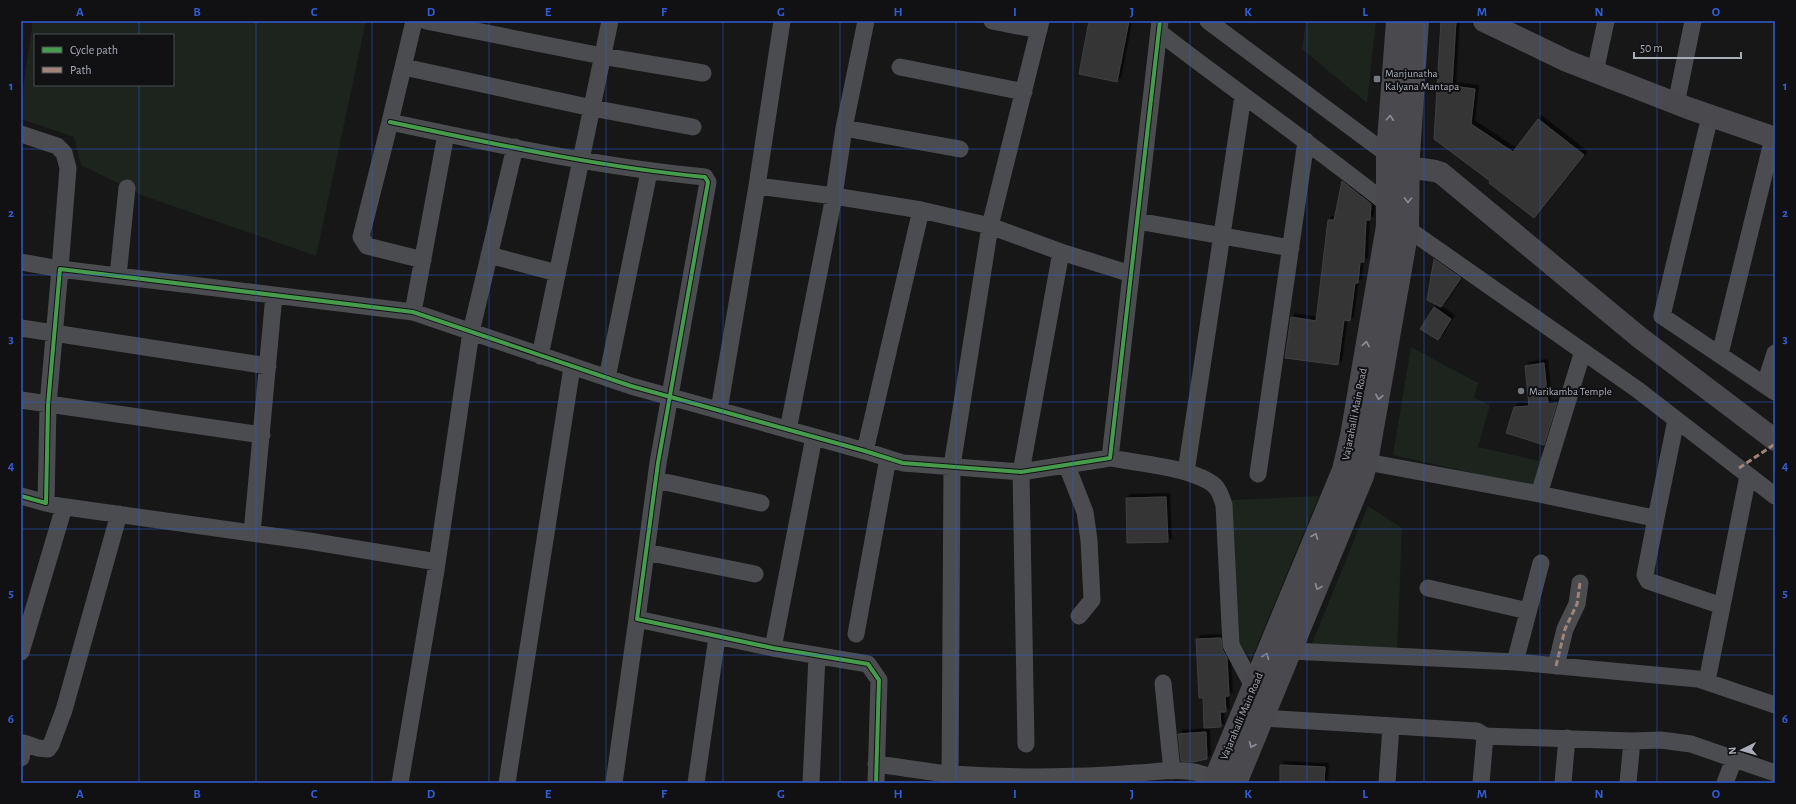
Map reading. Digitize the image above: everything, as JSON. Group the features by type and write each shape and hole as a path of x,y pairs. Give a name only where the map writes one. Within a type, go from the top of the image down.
{"main road":[{"name":"Vajarahalli Main Road","path":"1215,782 1253,686 1343,470 1351,436 1387,226 1387,154 1397,21"},
{"name":"Vajarahalli Main Road","path":"1236,783 1363,476 1367,462 1408,228 1408,168 1418,21"},
{"path":"1484,21 1515,28 1567,61 1676,104 1774,138"},
{"path":"1387,154 1408,168 1435,171 1441,174 1639,337 1775,440"}],"street":[{"path":"414,21 361,238 367,246 423,260"},
{"path":"426,21 602,56 703,73"},
{"path":"540,356 610,21"},
{"path":"719,410 757,186 782,21"},
{"path":"788,430 834,196 844,128 866,21"},
{"path":"950,778 952,466 990,226 1040,25 992,21"},
{"path":"1208,21 1387,154"},
{"path":"1595,72 1606,21"},
{"path":"1676,104 1693,21"},
{"path":"1160,26 1242,96 1306,140 1387,204"},
{"path":"1110,458 1160,26"},
{"path":"404,66 592,108 693,127"},
{"path":"900,67 1024,92"},
{"path":"1186,472 1242,96"},
{"path":"1710,116 1662,316 1770,388 1775,353"},
{"path":"390,122 648,172 704,177 708,182 669,396 614,783"},
{"path":"844,128 960,149"},
{"path":"21,134 57,146 64,154 68,168 48,405 46,503"},
{"path":"413,312 446,134"},
{"path":"1720,354 1774,138"},
{"path":"1258,474 1306,140"},
{"path":"400,783 437,562 471,332 515,147"},
{"path":"607,378 648,172"},
{"path":"757,186 834,196 921,210 990,226 1062,252 1131,274"},
{"path":"118,276 127,188"},
{"path":"865,451 921,210"},
{"path":"1137,221 1291,248"},
{"path":"1408,228 1583,351 1775,496"},
{"path":"1026,744 1021,472 1062,252"},
{"path":"489,255 557,273"},
{"path":"21,262 60,269 413,312 607,378 903,463 1021,472 1067,466 1110,458 1186,472 1214,486 1221,494 1224,506 1231,645 1253,686"},
{"path":"252,533 274,295"},
{"path":"21,328 268,366"},
{"path":"1539,494 1583,351"},
{"path":"507,783 572,367"},
{"path":"21,400 262,435"},
{"path":"1676,420 1645,575 1648,581 1722,606"},
{"path":"774,648 814,437"},
{"path":"856,634 888,458"},
{"path":"1367,462 1539,494 1649,517 1654,519 1655,524"},
{"path":"1067,466 1085,512 1089,540 1092,600 1079,616"},
{"path":"1707,682 1748,476"},
{"path":"656,480 761,503"},
{"path":"21,496 64,507 252,533 437,562"},
{"path":"21,652 64,507"},
{"path":"22,747 48,749 51,745 64,710 119,514"},
{"path":"646,552 755,574"},
{"path":"1515,662 1541,564"},
{"path":"1556,666 1565,629 1577,604 1580,583"},
{"path":"1428,588 1528,611"},
{"path":"637,619 774,648 868,664 879,680 876,783"},
{"path":"696,783 717,636"},
{"path":"1291,651 1515,662 1698,678 1775,705"},
{"path":"812,783 817,656"},
{"path":"1163,683 1172,771"},
{"path":"1263,718 1477,731 1485,736 1632,741 1661,740 1691,744 1775,773"},
{"path":"1387,783 1391,726"},
{"path":"1481,783 1485,736"},
{"path":"1563,783 1567,738"},
{"path":"1628,783 1632,741"},
{"path":"1725,783 1734,759"},
{"path":"876,764 950,778 1093,776 1172,771 1200,772 1215,782"}],"shaded area":[{"path":"33,21 366,21 316,256 144,196 81,165 74,137 21,119 21,103"},
{"path":"1306,21 1376,21 1367,103 1302,49"},
{"path":"1411,347 1478,383 1474,398 1490,405 1478,447 1543,462 1535,487 1393,455"},
{"path":"1319,496 1251,660 1235,637 1231,500"},
{"path":"1368,506 1402,528 1397,652 1311,646"}],"building":[{"path":"1089,21 1129,21 1117,82 1079,74"},
{"path":"1441,21 1456,21 1452,86 1475,89 1471,124 1513,152 1538,119 1584,155 1534,218 1489,183 1490,181 1434,139"},
{"path":"1342,181 1371,204 1370,220 1366,220 1364,262 1360,262 1358,283 1355,283 1350,321 1344,320 1338,365 1285,358 1291,317 1316,321 1328,220 1334,220"},
{"path":"1434,259 1461,278 1441,307 1427,300"},
{"path":"1434,307 1451,319 1438,340 1420,329"},
{"path":"1544,363 1548,404 1557,403 1544,445 1506,433 1514,407 1529,406 1525,366"},
{"path":"1166,497 1168,542 1127,543 1126,498"},
{"path":"1221,638 1222,649 1227,658 1229,696 1225,696 1226,712 1220,712 1221,727 1204,728 1203,698 1199,698 1196,639"},
{"path":"1206,732 1207,759 1193,762 1181,761 1178,734"},
{"path":"1280,765 1325,767 1324,783 1280,783"}],"marked path":[{"path":"1739,468 1775,444"},
{"path":"1556,666 1565,629 1577,604 1580,583"}],"cycle path":[{"path":"21,496 46,503 48,405 60,269 413,312 631,386 903,463 1021,472 1110,458 1160,21"},
{"path":"390,122 586,161 665,173 705,177 708,182 658,463 637,619 773,648 868,664 879,680 876,783"}],"place":[{"name":"Manjunatha Kalyana Mantapa","path":"1377,79"},
{"name":"Marikamba Temple","path":"1521,391"}]}
